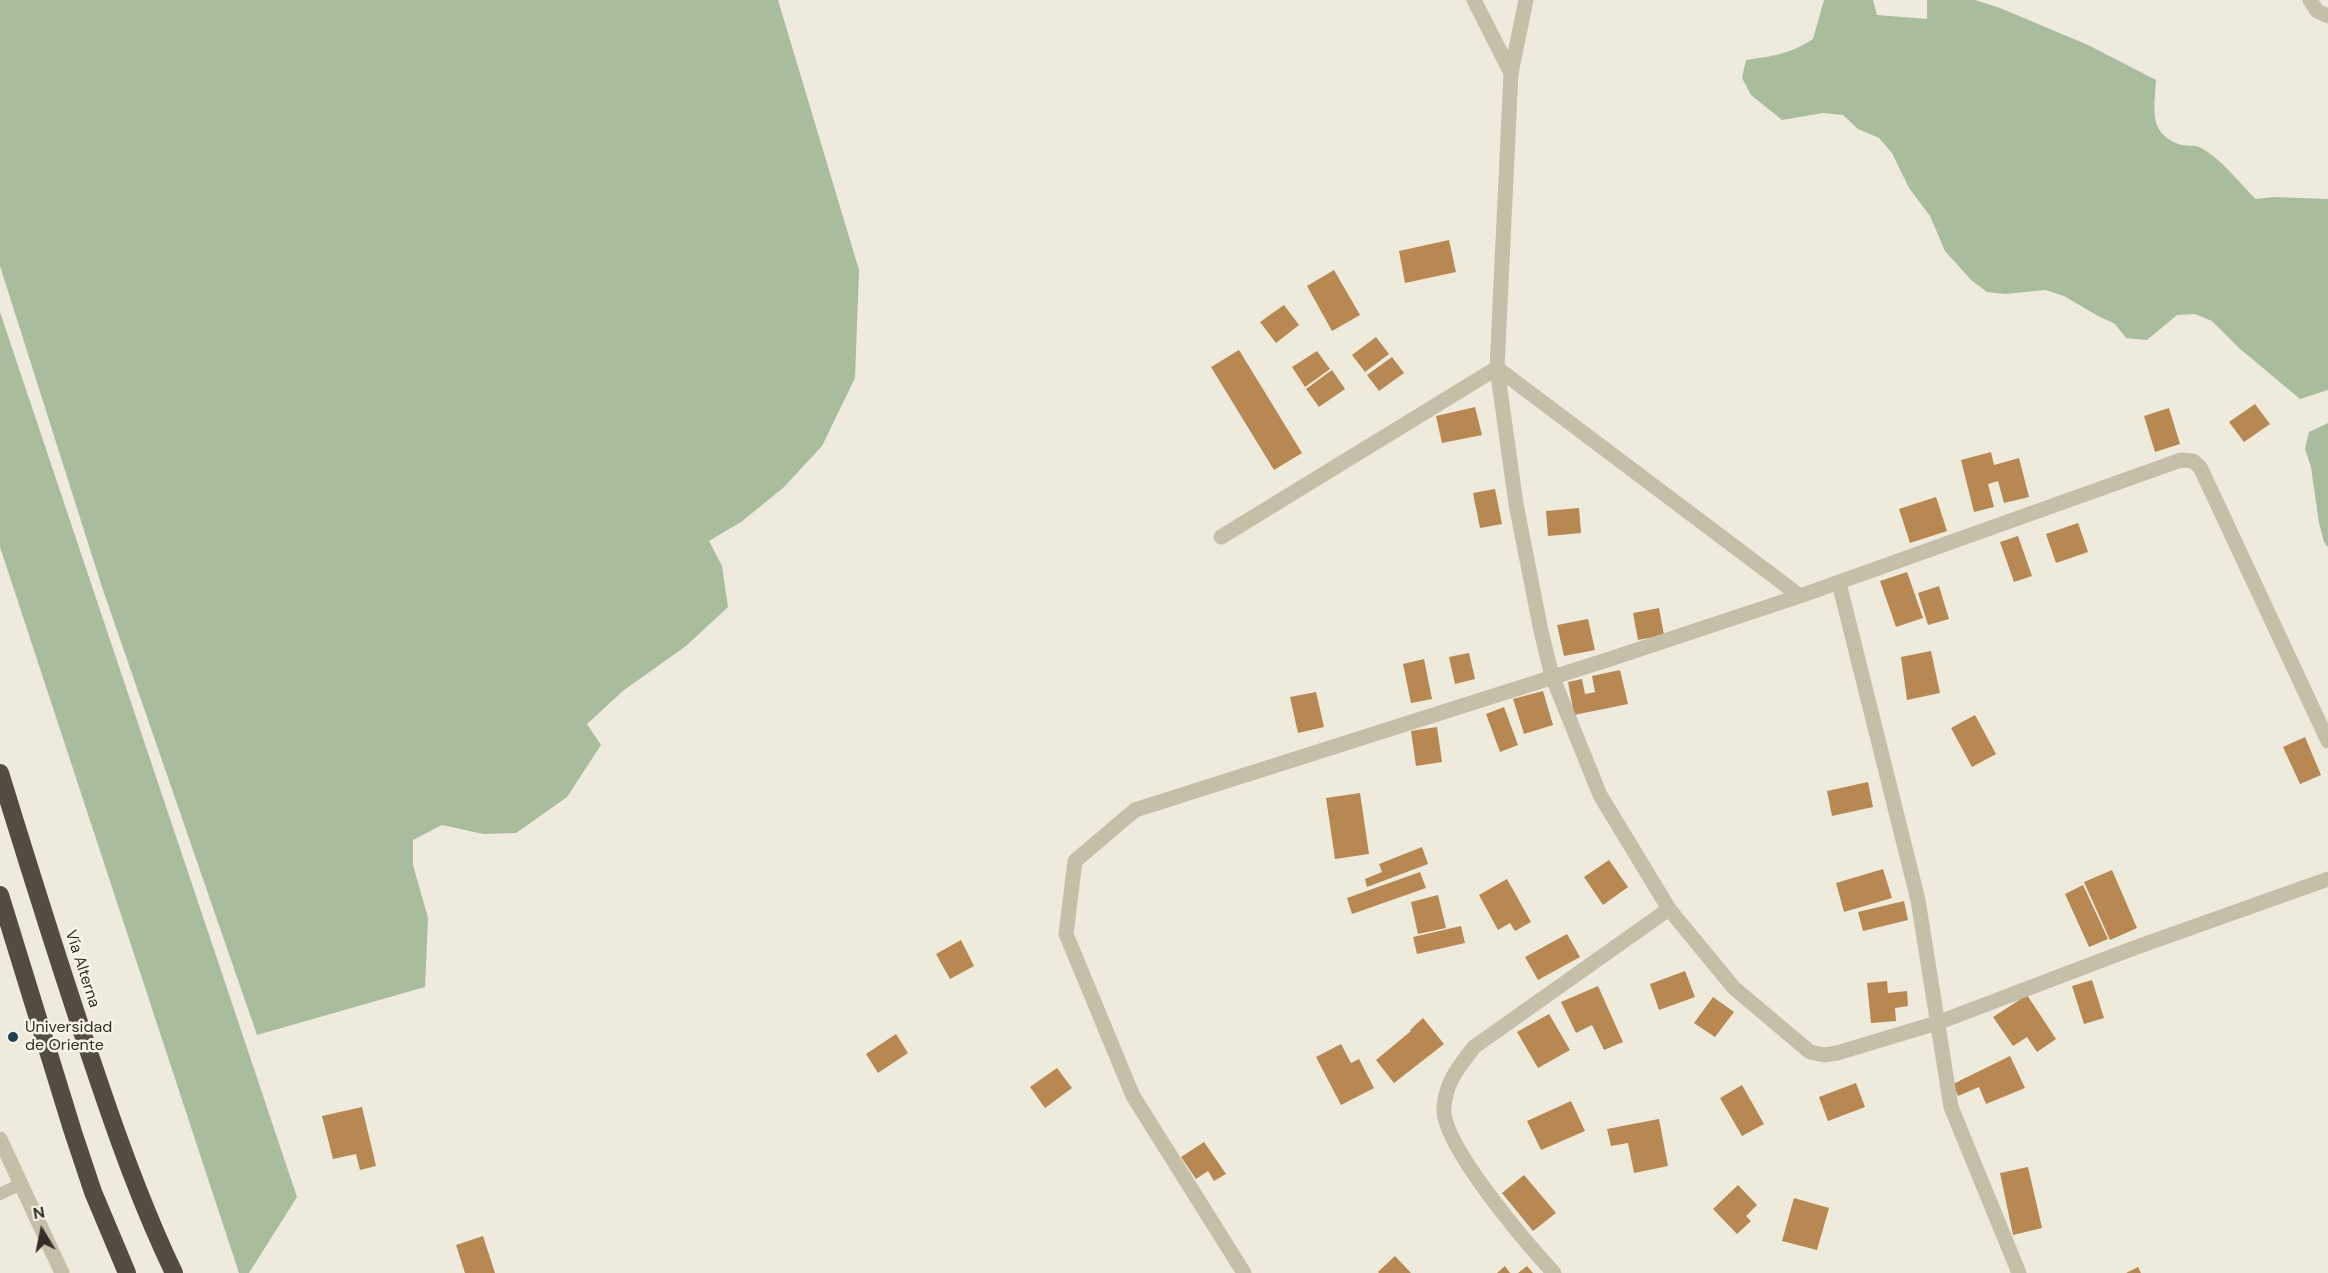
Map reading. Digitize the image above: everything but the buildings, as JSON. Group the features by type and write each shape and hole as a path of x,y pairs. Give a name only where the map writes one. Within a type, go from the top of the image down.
{"highway":[{"name":"Vía Alterna","path":"0,773 75,1012 129,1170 174,1273"},
{"path":"0,895 93,1192 127,1273"}],"street":[{"path":"1474,0 1511,73"},
{"path":"1526,0 1511,73 1497,368 1516,504 1541,631 1552,676 1600,795 1669,909 1734,988 1810,1052 1824,1055 1838,1053 1937,1023 2134,948 2328,879"},
{"path":"2310,0 2317,10 2328,16"},
{"path":"1221,537 1497,368"},
{"path":"1497,368 1800,596"},
{"path":"1244,1273 1134,1095 1066,934 1075,861 1135,810 1839,583 2181,460 2193,461 2200,467 2328,741"},
{"path":"1839,583 1918,900 1951,1107 2019,1273"},
{"path":"1554,1273 1524,1240 1457,1148 1443,1109 1451,1077 1474,1047 1669,909"},
{"path":"0,1138 62,1273"}],"lane":[{"path":"0,1194 21,1184"}],"green space":[{"path":"0,0 778,0 859,270 855,378 822,446 783,488 741,522 709,541 722,566 728,607 686,646 624,690 587,724 601,745 567,797 516,833 483,834 442,825 413,840 413,865 428,918 425,987 257,1035 102,587 0,266"},
{"path":"1824,0 1873,0 1877,15 1927,19 1927,0 1975,0 2000,8 2088,45 2156,80 2154,109 2161,133 2178,144 2198,147 2209,153 2256,199 2274,197 2328,199 2328,390 2300,399 2239,348 2212,321 2195,314 2177,315 2147,340 2126,338 2115,324 2064,296 2045,290 2005,294 1987,292 1971,280 1945,251 1930,216 1909,188 1892,153 1879,138 1858,129 1843,115 1823,113 1782,120 1751,95 1742,78 1746,60 1789,51 1813,39"},
{"path":"0,312 297,1197 249,1273 239,1273 0,547"},
{"path":"2328,423 2328,547 2324,542 2319,523 2311,467 2305,449 2309,432"}],"place":[{"name":"Universidad de Oriente","path":"13,1037"}]}
